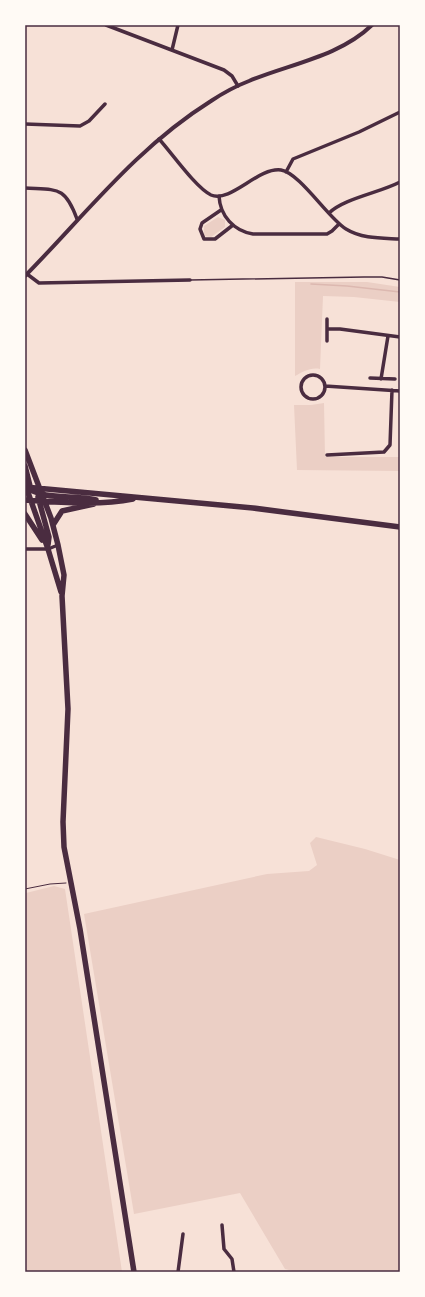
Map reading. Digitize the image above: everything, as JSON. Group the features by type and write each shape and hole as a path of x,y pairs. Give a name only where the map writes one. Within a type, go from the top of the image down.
{"highway":[{"path":"25,450 39,494 49,537 48,549"},
{"path":"25,466 28,491 62,596"},
{"path":"28,491 39,494 88,498 101,502"},
{"path":"28,491 39,494 138,498 253,508 400,527"},
{"path":"39,494 45,501 53,525 64,575 62,596 68,709 63,822 64,847 81,937 134,1272"},
{"path":"45,501 120,502 138,498"},
{"path":"53,525 62,511 101,502"},
{"path":"25,514 48,549"}],"street":[{"path":"106,25 112,26 228,72 238,86"},
{"path":"172,50 178,25"},
{"path":"190,280 39,283 26,275 113,180 159,139 211,101 238,86 341,47 372,25"},
{"path":"25,124 80,126 89,121 105,104"},
{"path":"286,172 293,159 359,132 400,112"},
{"path":"159,139 204,191 212,195 224,196 269,171 280,170 286,172 347,230 362,236 400,238"},
{"path":"329,213 349,202 400,182"},
{"path":"25,188 48,189 63,193 71,201 77,220"},
{"path":"219,196 221,210 232,225 242,232 253,234 327,234 332,232 339,224"},
{"path":"221,210 202,223 200,234 204,239 215,239 232,225"},
{"path":"327,320 327,341"},
{"path":"327,329 353,330 400,337"},
{"path":"381,379 388,336"},
{"path":"313,375 322,378 325,386 321,396 313,400 304,396 300,387 304,378 313,375"},
{"path":"370,378 395,379"},
{"path":"325,386 400,391"},
{"path":"327,455 384,452 390,446 392,390"},
{"path":"25,549 48,549 58,545"},
{"path":"222,1225 224,1249 232,1259 234,1272"},
{"path":"178,1272 183,1234"}],"lane":[{"path":"190,280 382,277 400,280"}],"path":[{"path":"25,889 50,884 71,883"}],"shaded area":[{"path":"218,217 225,220 225,227 211,237 204,236 204,226"},
{"path":"295,282 367,282 400,287 400,302 354,297 323,296 320,369 310,369 295,376"},
{"path":"324,403 325,457 400,457 400,471 297,470 294,405"},
{"path":"316,837 365,849 400,860 400,1272 297,1272 285,1269 240,1193 134,1214 84,914 267,874 309,871 317,865 310,843"},
{"path":"54,886 65,889 122,1272 25,1272 25,890 26,893"}],"waterway":[{"path":"311,284 347,286 400,292"}]}
